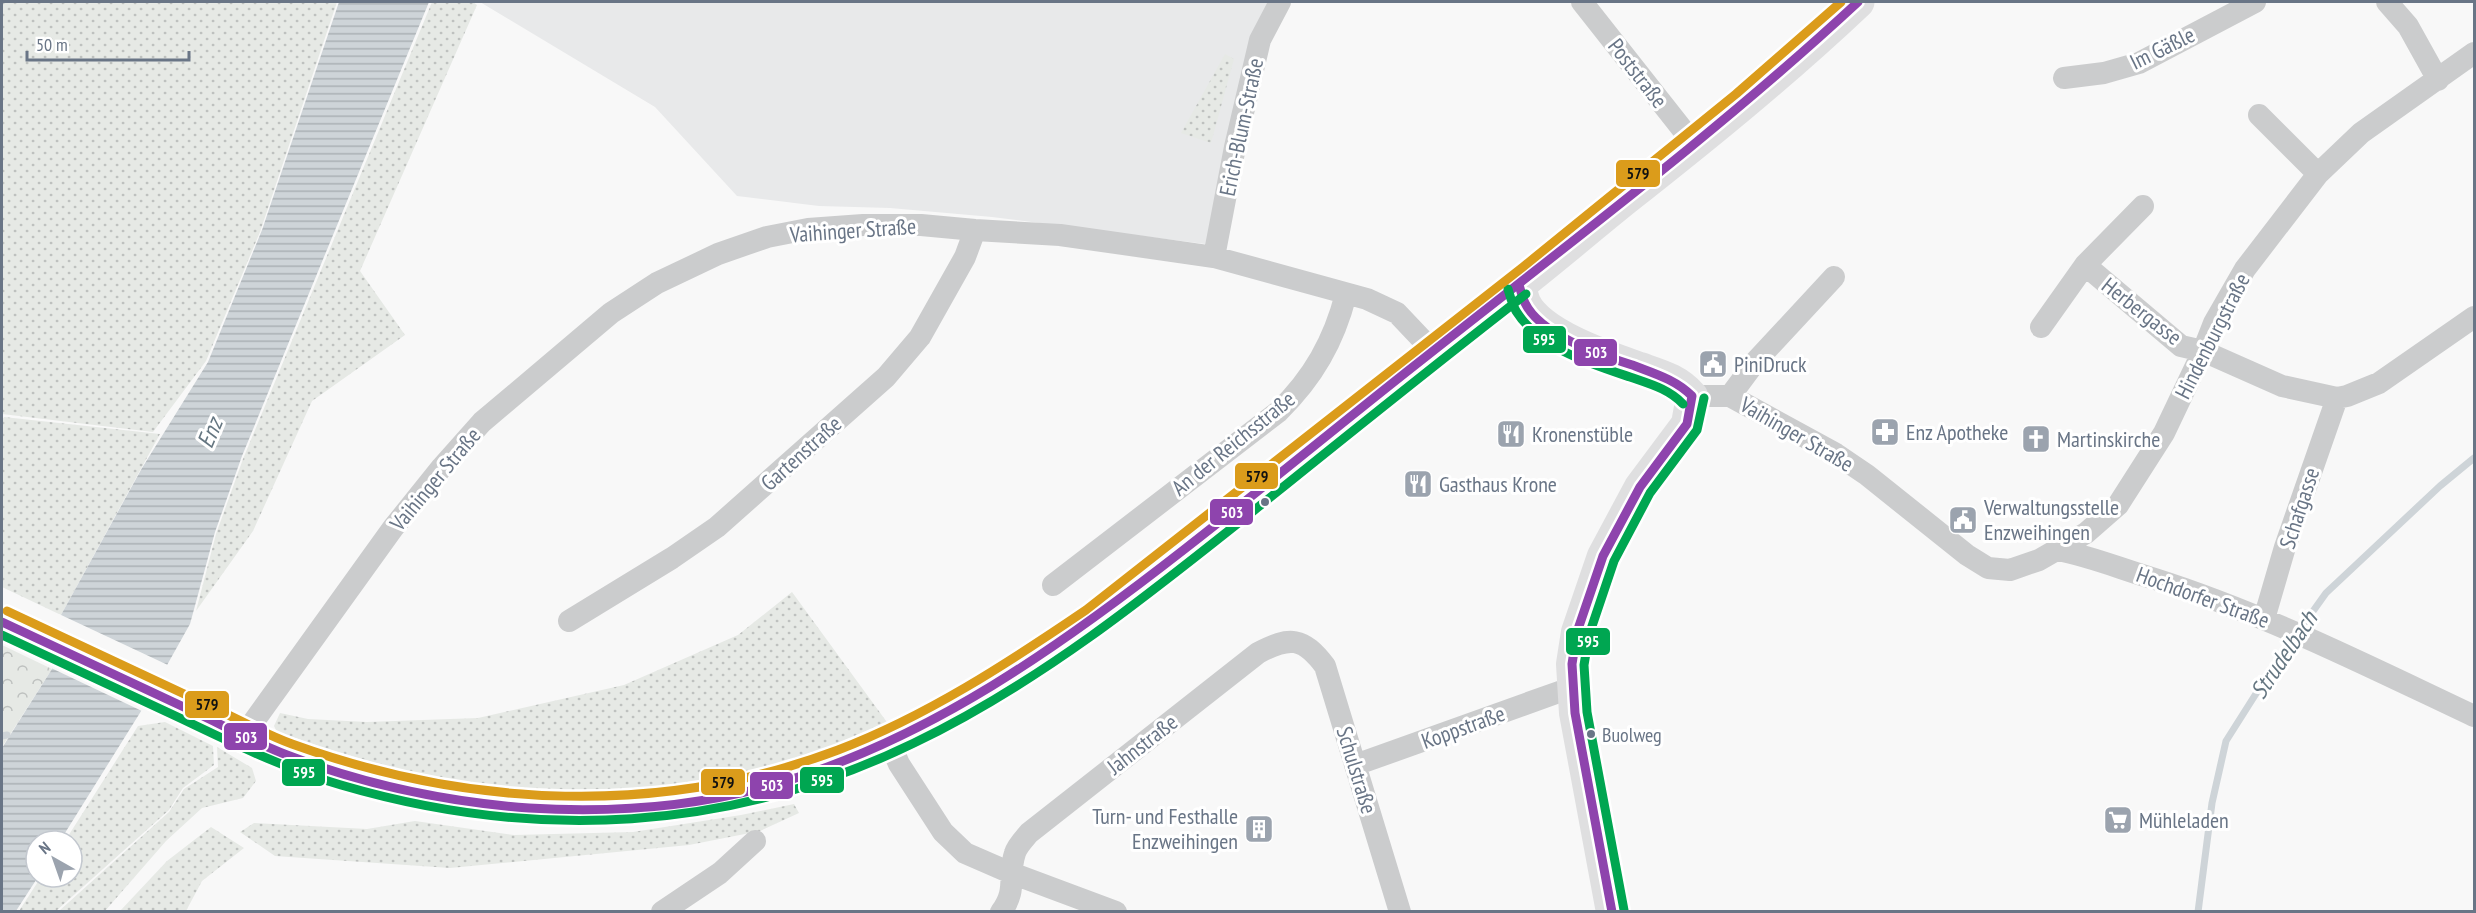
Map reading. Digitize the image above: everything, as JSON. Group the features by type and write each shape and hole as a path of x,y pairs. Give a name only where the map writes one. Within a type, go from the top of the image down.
{"main road":[{"path":"2,622 285,754 329,770 419,794 504,807 574,811 664,806 739,793 819,770 889,741 974,697 1093,620 1520,285 1694,144 1816,41 1858,2"}],"street":[{"name":"Erich-Blum-Straße","path":"1214,258 1235,147 1260,40 1280,2"},
{"name":"Poststraße","path":"1582,2 1694,144"},
{"name":"Im Gäßle","path":"2064,78 2104,73 2139,63 2255,2"},
{"path":"2387,2 2408,26 2438,80"},
{"name":"Hindenburgstraße","path":"2010,570 2039,560 2058,550 2086,533 2118,506 2164,433 2204,351 2214,323 2245,269 2318,174 2361,133 2475,53"},
{"path":"2259,115 2318,174"},
{"name":"Herbergasse","path":"2042,327 2085,265 2144,206"},
{"name":"Vaihinger Straße","path":"244,735 393,528 442,467 483,422 611,313 657,282 717,254 767,237 808,229 863,225 921,225 1060,235 1214,258 1367,299 1397,313 1433,351"},
{"name":"Gartenstraße","path":"569,621 672,558 717,527 886,377 920,337 965,257 975,230"},
{"name":"Herbergasse","path":"2085,265 2181,346 2204,351"},
{"path":"1730,396 1756,361 1834,277"},
{"path":"1520,285 1526,303 1532,312 1563,336 1586,349 1673,379 1692,396 1687,424 1640,487 1603,556 1577,632 1572,664 1572,691 1612,912"},
{"name":"An der Reichsstraße","path":"1053,585 1278,412 1295,396 1327,348 1341,316 1346,294"},
{"path":"2204,351 2282,386 2337,398 2379,383 2475,317"},
{"name":"Vaihinger Straße","path":"1692,396 1730,396 1817,443 1867,475 1967,555 1988,568 2010,570"},
{"name":"Schafgasse","path":"2264,619 2285,547 2337,398"},
{"name":"Hochdorfer Straße","path":"2058,550 2091,556 2264,619 2475,716"},
{"name":"Schulstraße","path":"1296,641 1313,651 1325,666 1401,912"},
{"name":"Jahnstraße","path":"1001,912 1011,895 1011,873 1016,851 1029,833 1258,653 1276,643 1296,641"},
{"name":"Koppstraße","path":"1355,765 1559,692 1572,691"},
{"path":"889,741 899,764 943,831 965,853 1011,873 1116,912"},
{"path":"663,912 720,873 755,841"}],"shaded area":[{"path":"480,2 1275,2 1213,245 992,217 890,208 819,206 737,196 655,107"}],"green space":[{"path":"2,2 337,2 260,232 206,361 153,432 2,414"},
{"path":"432,2 473,2 477,5 360,271 405,335 312,401 253,531 196,611 216,534 243,459"},
{"path":"1225,54 1234,59 1211,143 1181,133"},
{"path":"4,417 160,434 61,615 2,587 2,420"},
{"path":"792,592 889,725 840,746 789,763 737,776 684,785 631,790 523,789 445,779 397,768 277,732 274,726 280,713 308,719 367,722 478,718 624,685 738,635"},
{"path":"2,645 52,669 2,747"},
{"path":"165,722 213,746 214,765 183,788 169,810 84,886 84,829 73,829 138,726"},
{"path":"217,747 252,768 256,781 243,798 202,808 166,841 105,911 59,911 169,812 184,789 218,767"},
{"path":"794,804 799,813 760,831 689,845 450,868 275,856 240,832 254,823 367,829 415,821 514,835 633,832"},
{"path":"211,827 244,848 202,881 186,911 120,911 167,861"},
{"path":"33,889 81,889 56,911 19,911"}],"water":[{"name":"Enz","path":"339,2 429,2 242,456 215,532 190,624 143,708 67,829 24,829 24,889 30,889 16,911 2,911 2,748 52,669 61,615 142,468 208,362 262,230"}],"pier":[{"path":"59,614 170,666 144,712 49,667"}],"waterway":[{"name":"Strudelbach","path":"2198,912 2212,803 2226,741 2271,670 2326,593 2440,486 2474,458"},
{"path":"2,736 7,735"}],"transit line":[{"name":"579","path":"7,611 292,744 359,765 427,781 496,792 565,796 634,794 703,786 771,772 838,750 935,705 997,669 1086,610 1523,267 1736,94 1841,2"},
{"name":"503","path":"2,622 287,755 345,775 406,790 498,805 591,810 684,803 776,784 832,765 940,716 992,686 1091,620 1215,525 1696,143 1858,2"},
{"name":"503","path":"1519,285 1525,303 1533,315 1558,335 1590,350 1665,378 1692,396"},
{"name":"595","path":"1508,289 1515,308 1526,324 1552,345 1583,360 1659,388 1672,394 1683,404"},
{"name":"595","path":"2,635 280,764 341,785 414,803 487,815 559,820 632,819 703,810 775,795 845,773 914,743 961,719 1051,664 1179,570 1526,294"},
{"name":"503","path":"1612,912 1575,713 1572,664 1577,632 1603,556 1640,487 1687,424 1692,396"},
{"name":"595","path":"1624,910 1587,712 1584,665 1589,635 1614,561 1650,493 1697,430 1704,398"}],"place":[{"name":"PiniDruck","path":"1713,364"},
{"name":"Enz Apotheke","path":"1885,432"},
{"name":"Kronenstüble","path":"1511,434"},
{"name":"Martinskirche","path":"2036,439"},
{"name":"Gasthaus Krone","path":"1418,484"},
{"name":"Verwaltungsstelle Enzweihingen","path":"1963,520"},
{"name":"Buolweg","path":"1591,734"},
{"name":"Mühleladen","path":"2118,820"},
{"name":"Turn- und Festhalle Enzweihingen","path":"1259,829"}]}
